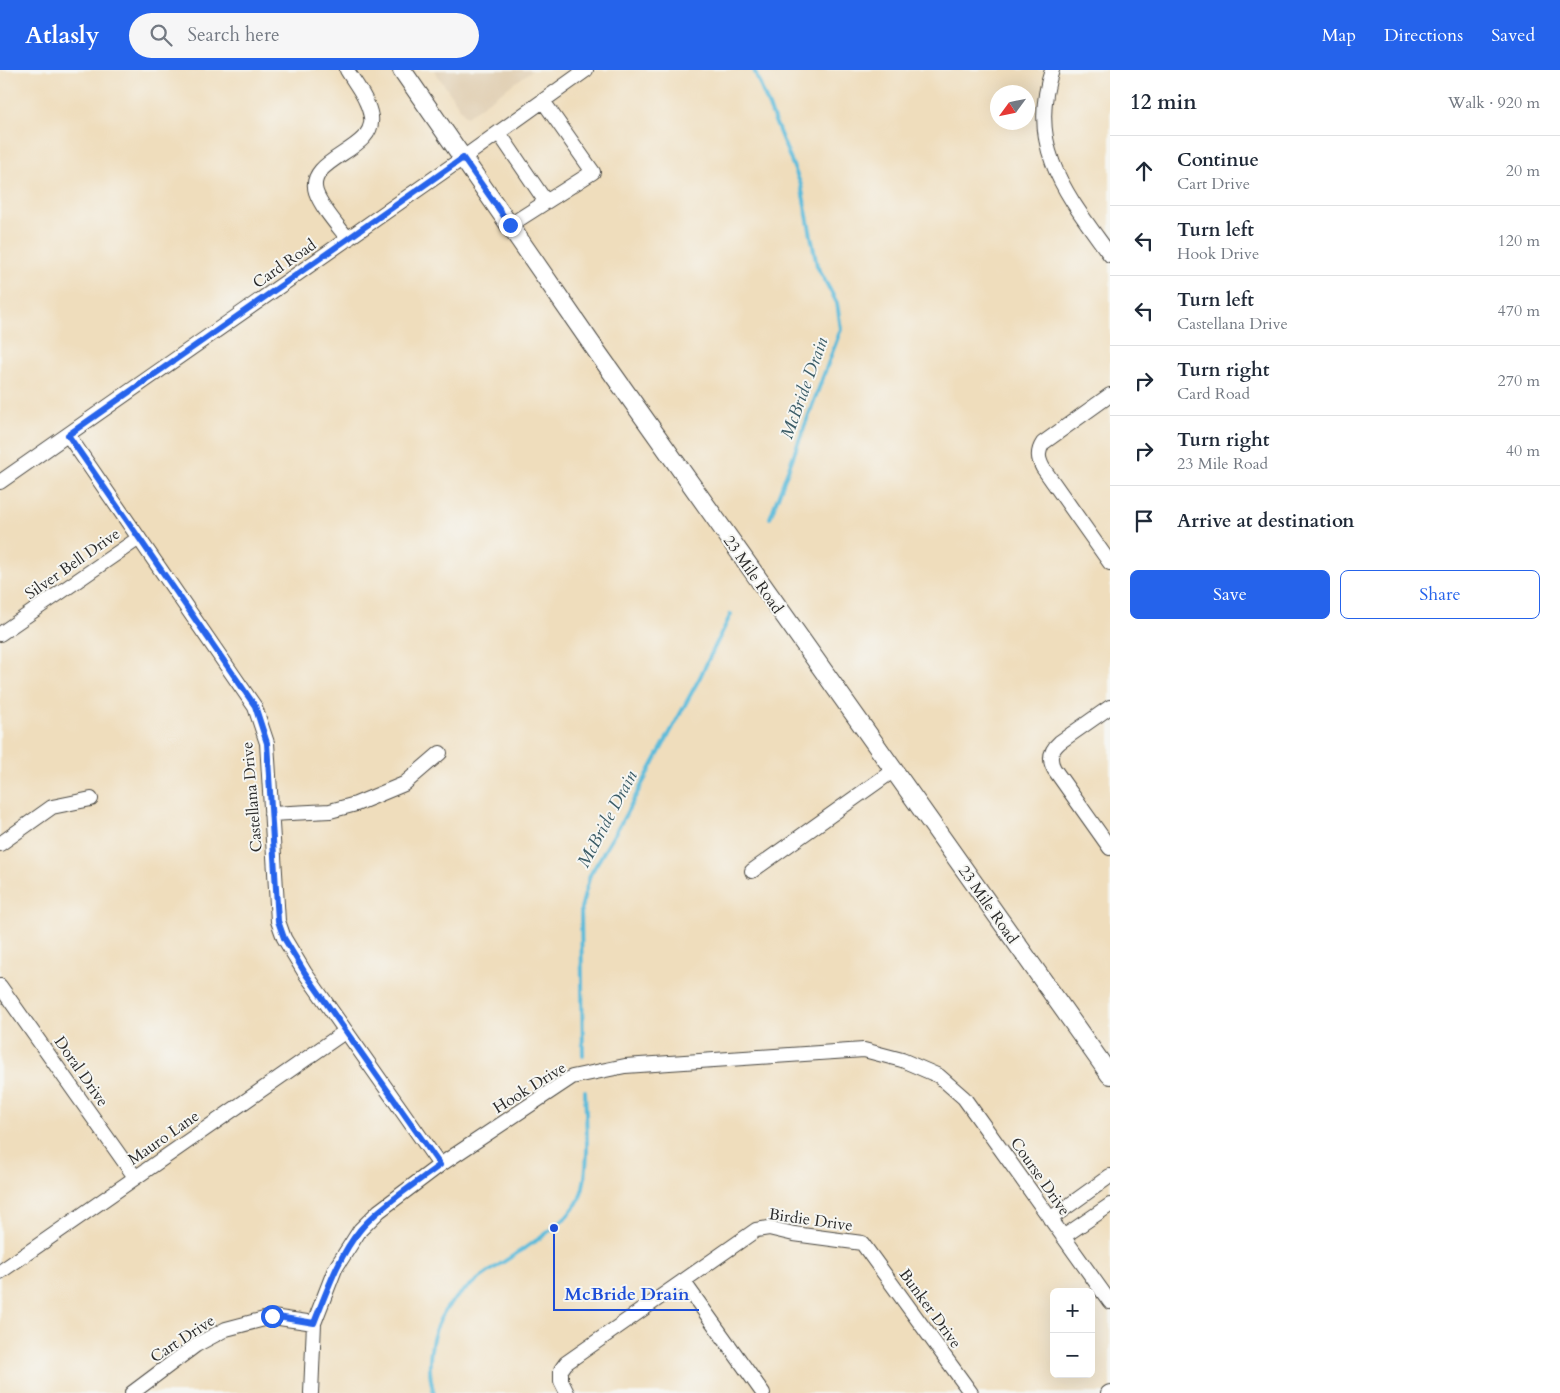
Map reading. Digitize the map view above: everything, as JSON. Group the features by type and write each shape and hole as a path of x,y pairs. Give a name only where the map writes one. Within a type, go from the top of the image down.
{"main road":[{"name":"23 Mile Road","path":"402,70 604,362 1110,1075"}],"street":[{"path":"347,70 368,104 371,119 369,130 363,139 320,171 316,180 315,190 348,239"},
{"name":"Card Road","path":"0,482 586,70"},
{"path":"1052,70 1046,93 1044,130 1052,163 1066,192 1110,255"},
{"path":"510,225 593,172 543,101"},
{"path":"499,132 546,202"},
{"path":"1110,395 1048,439 1040,448 1038,458 1110,563"},
{"name":"Castellana Drive","path":"68,435 255,706 267,743 278,921 281,929 294,958 440,1165"},
{"name":"Silver Bell Drive","path":"0,634 139,538"},
{"path":"1110,707 1060,742 1050,758 1052,765 1110,848"},
{"path":"271,814 330,811 356,804 404,784 440,752"},
{"path":"752,870 894,770"},
{"path":"0,844 52,807 91,799"},
{"name":"Doral Drive","path":"0,986 135,1177"},
{"name":"Mauro Lane","path":"0,1272 346,1031"},
{"name":"Hook Drive","path":"311,1393 314,1323 336,1269 360,1230 380,1211 440,1165 572,1077 624,1066 864,1050 902,1060 938,1076"},
{"name":"Course Drive","path":"938,1076 964,1098 1110,1302"},
{"path":"1050,1218 1110,1176"},
{"path":"1063,1237 1110,1205"},
{"name":"Birdie Drive","path":"567,1393 561,1381 561,1370 566,1363 756,1230 769,1228 794,1234 862,1243"},
{"name":"Bunker Drive","path":"862,1243 971,1393"},
{"path":"683,1281 763,1393"},
{"name":"Cart Drive","path":"132,1393 196,1345 226,1329 272,1316 314,1323"}],"shaded area":[{"path":"434,70 533,70 466,117"}],"waterway":[{"name":"McBride Drain","path":"754,70 801,185 817,266 837,303 841,329 770,518"},
{"name":"McBride Drain","path":"583,1056 581,908 590,875 621,823 699,679 731,614"},
{"name":"McBride Drain","path":"434,1393 430,1373 431,1351 435,1330 444,1312 452,1302 474,1283 556,1226 577,1204 586,1173 587,1159 585,1091"}],"place":[{"name":"McBride Drain","path":"554,1228"}],"route":[{"path":"272,1316 314,1323 336,1269 360,1230 380,1211 440,1165 294,958 284,938 278,921 267,743 255,706 68,435 463,158 510,225"}]}
